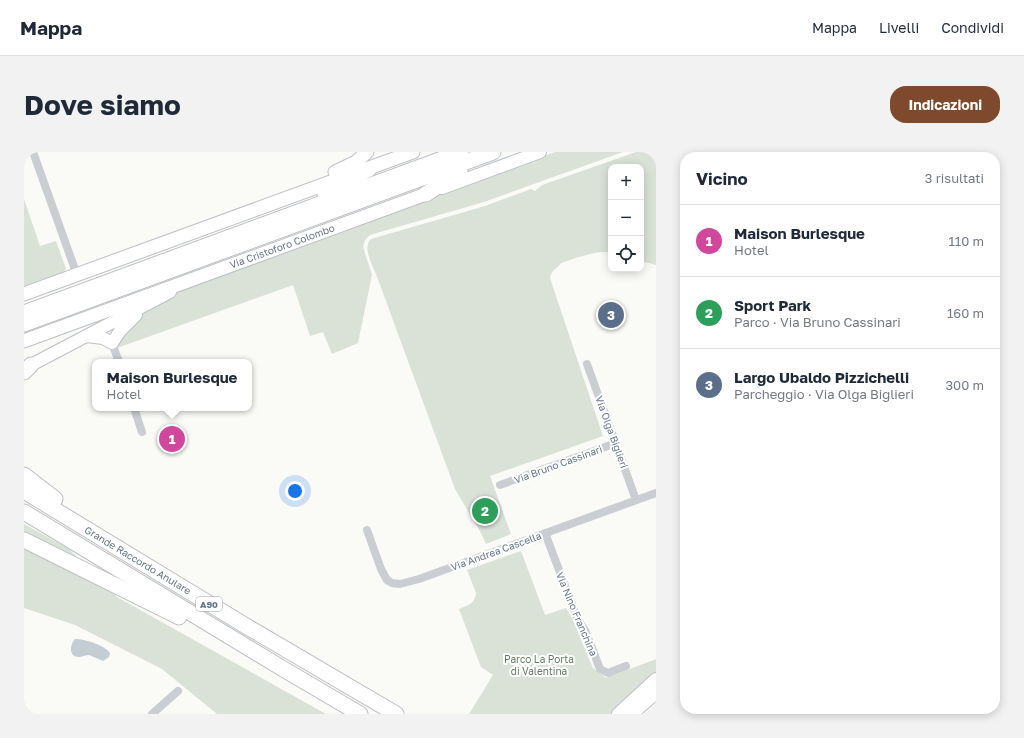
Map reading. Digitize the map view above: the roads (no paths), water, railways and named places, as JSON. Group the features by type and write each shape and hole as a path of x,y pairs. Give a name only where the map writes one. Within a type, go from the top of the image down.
{"highway":[{"path":"24,313 461,152"},
{"path":"426,194 451,176 494,152"},
{"name":"Via Cristoforo Colombo","path":"24,324 494,152"},
{"path":"256,228 275,214 323,195 369,169"},
{"path":"24,475 84,519 118,548"},
{"name":"Grande Raccordo Anulare","path":"24,491 246,626 396,714"},
{"name":"Grande Raccordo Anulare","path":"24,512 360,714"},
{"path":"24,540 159,606 230,644 285,670"}],"main road":[{"path":"168,242 185,229 198,222 342,169 356,162 367,152"},
{"path":"24,294 413,152"},
{"name":"Via Cristoforo Colombo","path":"24,341 540,152"},
{"path":"26,368 194,279"},
{"path":"88,336 103,338 112,343 126,324 149,304"},
{"path":"618,714 656,679"},
{"path":"632,714 656,693"}],"street":[{"path":"33,152 77,275"},
{"path":"112,343 117,359"},
{"name":"Via Olga Biglieri","path":"587,364 636,500"},
{"path":"135,411 142,432"},
{"name":"Via Bruno Cassinari","path":"500,485 616,443"},
{"name":"Via Andrea Cascella","path":"367,530 385,577 389,582 400,584 419,579 656,493"},
{"name":"Via Nino Franchina","path":"545,533 578,620 585,630 599,668 608,673 626,666"},
{"path":"152,714 178,691"}],"place":[{"name":"Largo Ubaldo Pizzichelli","path":"611,315"},
{"name":"Maison Burlesque","path":"172,439"},
{"name":"Sport Park","path":"485,511"}],"park label":[{"name":"Parco La Porta di Valentina","path":"539,664"}]}
